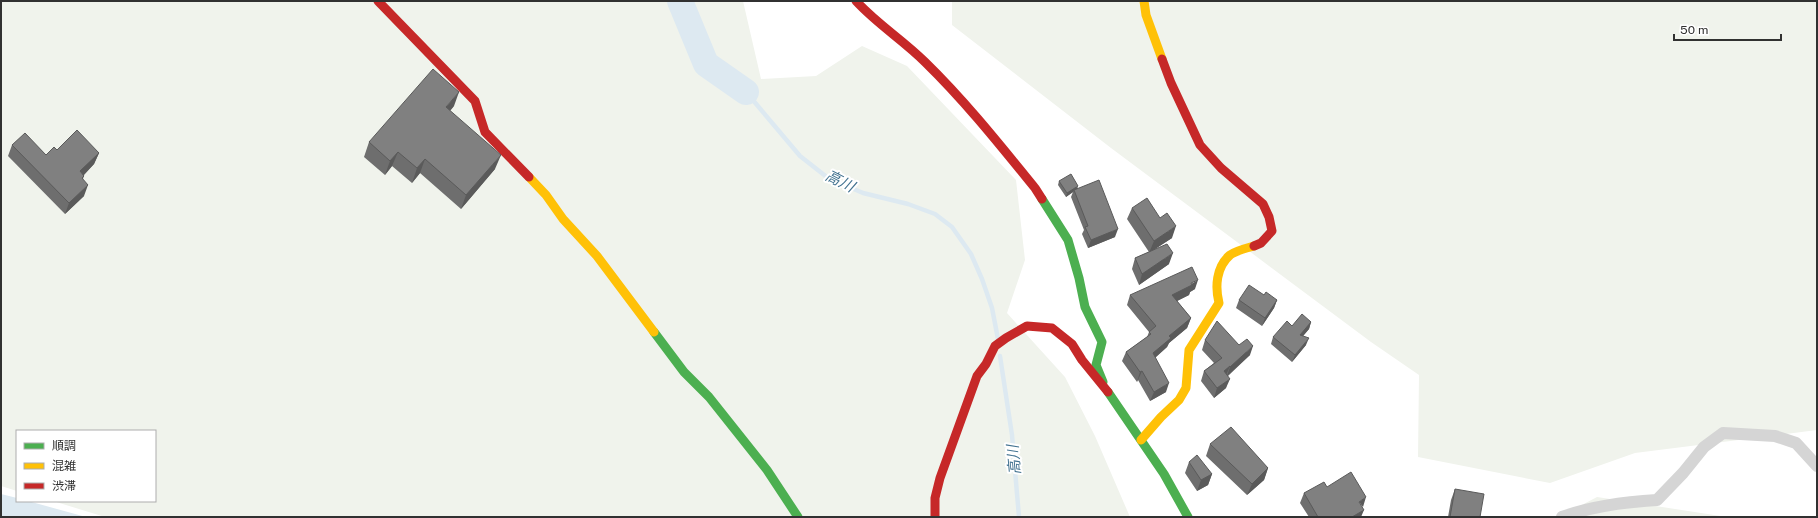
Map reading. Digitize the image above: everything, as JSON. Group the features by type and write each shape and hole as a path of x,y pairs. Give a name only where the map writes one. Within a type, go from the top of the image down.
{"street":[{"path":"378,1 475,101 485,132 546,195 563,219 597,256 684,372 709,398 767,470 798,517"},
{"path":"856,1 866,12 929,66 981,122 1035,188 1068,240 1080,278 1081,292 1085,307 1102,342 1096,365 1103,384"},
{"path":"1142,440 1161,417 1179,400 1186,388 1189,350 1219,303 1216,291 1219,270 1230,255 1261,243 1272,231 1269,217 1263,204 1221,168 1200,145 1171,83 1146,16 1144,1"},
{"path":"935,517 935,498 951,443 960,425 977,376 986,364 995,346 1027,326 1052,328 1072,344 1082,360 1103,384 1127,421 1142,440 1164,474 1188,517"},
{"path":"1562,517 1578,511 1623,502 1657,500 1683,473 1704,447 1723,433 1775,436 1796,443 1817,466"}],"shaded area":[{"path":"1,1 743,1 761,79 816,76 862,46 907,66 1016,180 1025,260 1007,313 1065,377 1095,436 1130,517 105,517 56,502 156,502 156,430 16,430 16,491 1,486"},
{"path":"952,1 1817,1 1817,430 1635,453 1550,483 1418,457 1419,375 1371,342 1111,148 952,25"},
{"path":"1,494 16,498 16,502 32,502 86,517 1,517"},
{"path":"1597,497 1727,517 1559,517"}],"building":[{"path":"433,69 459,92 446,107 501,155 466,195 425,159 417,168 398,152 390,161 369,142"},
{"path":"77,130 99,153 80,171 84,176 82,178 88,185 69,203 12,145 25,133 46,155 54,147 57,150"},
{"path":"1071,174 1078,186 1067,193 1059,181"},
{"path":"1099,180 1118,229 1091,240 1085,227 1088,226 1074,190"},
{"path":"1147,198 1160,218 1167,213 1176,226 1154,241 1132,208"},
{"path":"1167,244 1173,253 1142,274 1135,258"},
{"path":"1192,267 1198,280 1191,283 1192,285 1172,295 1191,318 1169,336 1171,338 1153,353 1169,383 1154,392 1142,371 1140,372 1126,352 1151,334 1149,332 1156,326 1130,295"},
{"path":"1249,285 1264,295 1266,292 1277,300 1265,318 1239,300"},
{"path":"1302,314 1311,322 1300,335 1309,338 1295,355 1273,337 1287,321 1292,326"},
{"path":"1217,321 1239,345 1247,339 1253,346 1224,371 1230,379 1217,388 1204,371 1222,358 1205,340"},
{"path":"1231,427 1268,468 1252,484 1210,444"},
{"path":"1197,455 1212,474 1201,480 1189,462"},
{"path":"1351,472 1366,497 1359,502 1364,510 1352,517 1318,517 1304,493 1324,482 1327,487"},
{"path":"1455,489 1484,494 1480,517 1450,517"}],"waterway":[{"name":"高川","path":"680,1 706,64 746,92"},
{"name":"高川","path":"746,92 800,156 828,178 863,193 908,204 935,214 952,227 971,254 982,279 992,308 998,339"},
{"name":"高川","path":"1000,356 1012,435 1019,517"}],"traffic: fast":[{"path":"1042,199 1068,240 1079,278 1085,307 1102,342 1096,365 1103,382"},
{"path":"654,332 684,372 709,397 767,470 798,517"},
{"path":"1108,392 1164,474 1188,517"}],"traffic: slow":[{"path":"1144,1 1146,15 1162,59"},
{"path":"529,177 546,195 563,219 597,256 654,332"},
{"path":"1141,440 1161,417 1179,400 1186,388 1189,350 1219,303 1217,284 1219,271 1222,265 1230,255 1254,246"}],"traffic: jam":[{"path":"378,1 475,101 485,132 529,177"},
{"path":"856,1 917,54 940,77 1009,156 1042,199"},
{"path":"1162,59 1171,83 1200,145 1221,168 1263,204 1269,217 1272,231 1261,243 1254,246"},
{"path":"935,517 935,498 940,478 977,376 986,364 995,346 1006,338 1027,326 1052,328 1072,344 1082,360 1108,392"}]}
